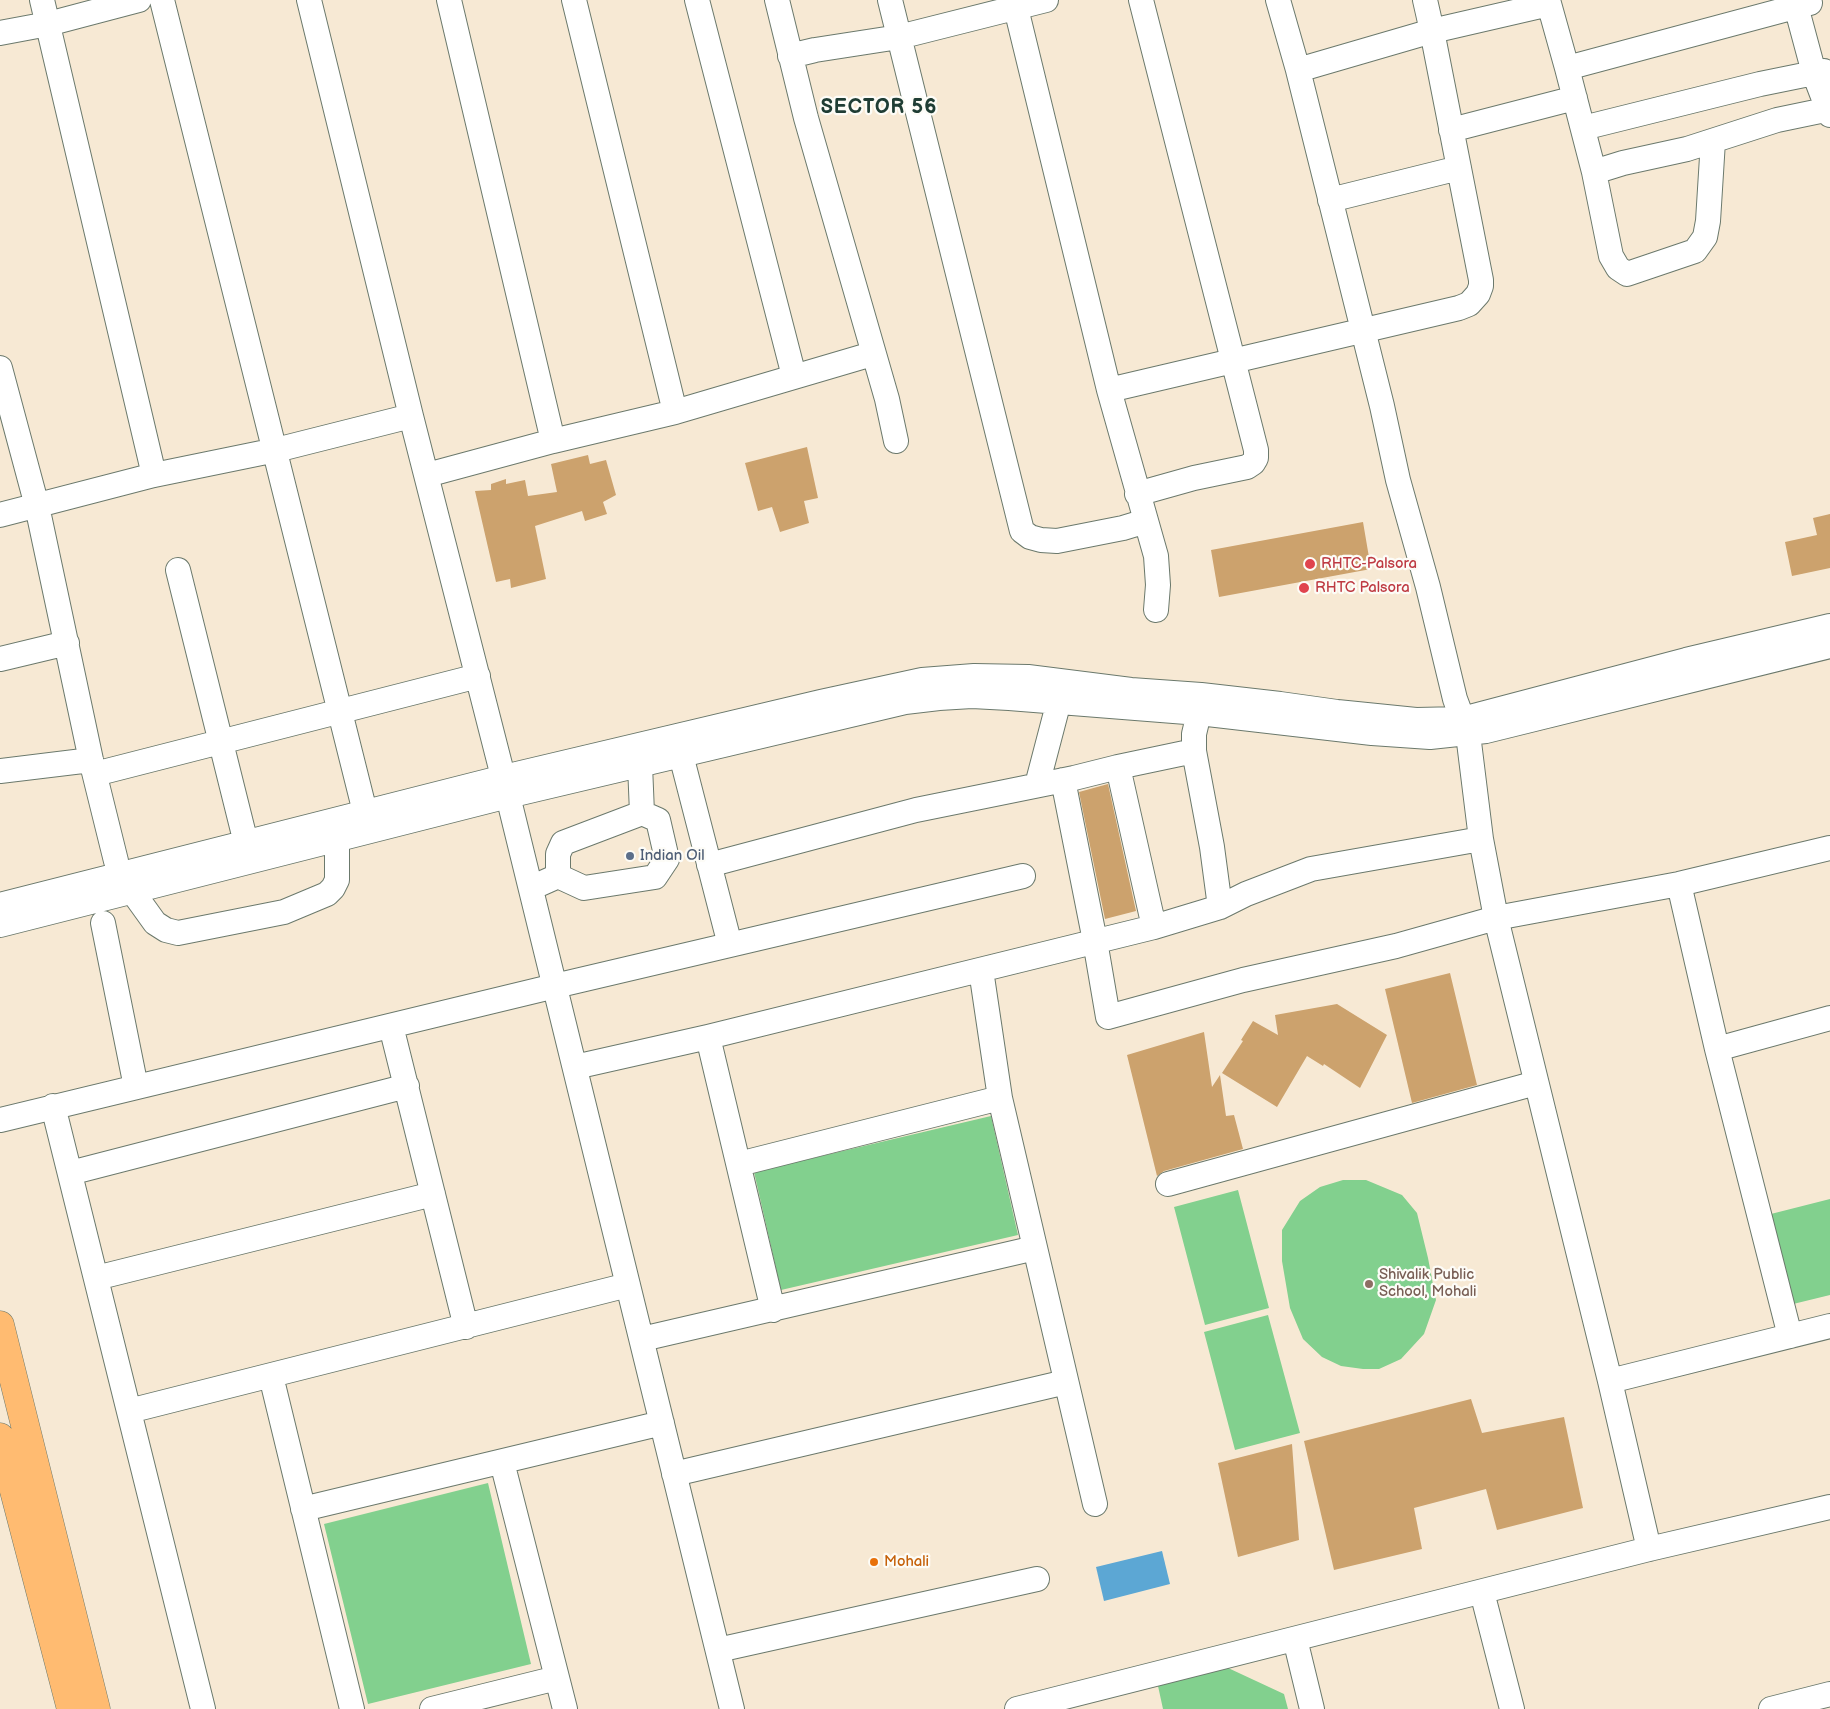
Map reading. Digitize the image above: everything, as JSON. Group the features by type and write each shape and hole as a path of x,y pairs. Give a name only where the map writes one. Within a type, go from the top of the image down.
{"highway":[{"path":"0,1325 96,1709"},
{"path":"0,1437 71,1709"}],"street":[{"path":"42,0 154,474"},
{"path":"0,33 48,24 139,0"},
{"path":"162,0 365,812"},
{"path":"309,0 411,416 506,786 732,1709"},
{"path":"449,0 553,441"},
{"path":"574,0 675,412"},
{"path":"697,0 794,376"},
{"path":"777,0 790,56 872,354 887,399 896,441"},
{"path":"890,0 1022,531 1030,537 1057,541 1123,528 1146,520"},
{"path":"790,56 814,50 900,37 1015,4 1046,0"},
{"path":"1137,494 1194,478 1247,467 1256,458 1256,450 1141,0"},
{"path":"1278,0 1298,70 1382,406 1398,480 1428,587 1455,699 1465,727 1481,839 1496,918 1610,1381 1649,1549"},
{"path":"1109,390 1459,308 1469,304 1478,294 1481,280 1425,0"},
{"path":"1298,70 1432,31 1548,2 1594,172 1611,256 1618,268 1627,274 1695,251 1705,237 1708,221 1713,141"},
{"path":"1015,4 1109,390 1156,556 1158,585 1156,610"},
{"path":"1567,68 1793,5 1819,72 1829,111 1777,120 1713,141 1594,172"},
{"path":"1583,128 1760,84 1819,72"},
{"path":"1451,130 1575,98"},
{"path":"1330,200 1459,168"},
{"path":"427,475 553,441 675,412 872,354"},
{"path":"0,368 8,426 38,506 93,767 116,861"},
{"path":"0,515 154,474 276,450 411,416"},
{"path":"178,570 246,842"},
{"path":"1465,727 1677,663 1830,626"},
{"path":"0,659 67,644"},
{"path":"0,905 365,812 506,786 640,765 905,702 972,696 1059,701 1200,704 1416,720 1465,727 1830,646"},
{"path":"0,771 93,767 221,741 478,676"},
{"path":"0,925 336,839 506,786 821,702 922,680 974,676 1028,677 1121,689 1200,704"},
{"path":"1037,785 1059,701"},
{"path":"1200,704 1194,734 1194,751 1212,847 1220,907"},
{"path":"709,865 916,810 1194,751"},
{"path":"681,755 730,945"},
{"path":"640,765 642,814"},
{"path":"1118,767 1154,927"},
{"path":"1063,780 1095,940 1108,1017 1243,980 1396,946 1496,918 1679,884 1830,848"},
{"path":"531,888 558,876 584,888 655,877 667,859 658,820 642,814 563,843 558,854 558,876"},
{"path":"132,891 155,923 166,930 178,933 284,912 327,894 333,888 337,880 336,839"},
{"path":"575,1067 708,1037 1095,940 1121,936 1220,907 1246,894 1311,869 1481,839"},
{"path":"0,1120 555,986 1023,876"},
{"path":"1679,884 1790,1336"},
{"path":"103,923 136,1087"},
{"path":"981,970 1000,1098 1095,1504"},
{"path":"1718,1049 1830,1018"},
{"path":"392,1026 466,1327"},
{"path":"708,1037 773,1310"},
{"path":"1168,1184 1536,1083"},
{"path":"70,1173 406,1086"},
{"path":"739,1164 1000,1098"},
{"path":"53,1106 204,1709"},
{"path":"96,1278 433,1194"},
{"path":"642,1340 1035,1248"},
{"path":"129,1412 628,1285"},
{"path":"1610,1381 1830,1326"},
{"path":"271,1376 352,1709"},
{"path":"674,1474 1066,1382"},
{"path":"303,1509 662,1422"},
{"path":"502,1462 565,1709"},
{"path":"1017,1709 1649,1549 1830,1507"},
{"path":"718,1650 1036,1579"},
{"path":"1482,1592 1512,1709"},
{"path":"1295,1639 1312,1709"},
{"path":"432,1709 557,1678"},
{"path":"1771,1709 1830,1694"}],"green space":[{"path":"991,1116 1018,1235 781,1290 754,1172"},
{"path":"1343,1180 1366,1180 1402,1195 1417,1213 1436,1300 1424,1334 1401,1359 1379,1369 1341,1366 1322,1357 1303,1339 1290,1308 1282,1261 1282,1230 1300,1201 1320,1187"},
{"path":"1238,1190 1269,1308 1205,1325 1174,1207"},
{"path":"1830,1199 1830,1295 1785,1306 1763,1216"},
{"path":"1268,1315 1300,1433 1235,1450 1204,1332"},
{"path":"488,1483 531,1664 368,1704 324,1524"},
{"path":"1226,1667 1284,1694 1288,1709 1163,1709 1158,1686"}],"water":[{"path":"1162,1551 1170,1584 1104,1601 1096,1567"}],"building":[{"path":"807,447 818,498 804,501 809,523 780,532 772,507 758,511 745,463"},
{"path":"588,455 590,464 606,460 616,495 603,502 607,514 585,521 582,511 535,526 546,579 511,588 510,579 496,582 475,491 491,490 491,484 506,479 506,484 525,480 528,496 557,492 551,464"},
{"path":"1830,514 1830,568 1792,576 1785,542 1817,535 1813,518"},
{"path":"1363,522 1371,569 1219,597 1211,550"},
{"path":"1108,784 1136,911 1105,919 1079,792"},
{"path":"1450,973 1477,1085 1412,1103 1385,989"},
{"path":"1337,1004 1387,1035 1360,1088 1324,1064 1323,1066 1307,1056 1277,1107 1222,1073 1243,1041 1241,1040 1253,1021 1278,1035 1275,1015"},
{"path":"1204,1032 1212,1087 1220,1075 1226,1116 1234,1115 1243,1149 1164,1171 1157,1176 1127,1055"},
{"path":"1471,1399 1482,1433 1564,1417 1583,1508 1497,1530 1486,1489 1414,1508 1422,1549 1334,1570 1304,1441"},
{"path":"1292,1444 1299,1540 1238,1557 1218,1463"}],"place":[{"name":"RHTC-Palsora","path":"1310,564"},
{"name":"RHTC Palsora","path":"1304,588"},
{"name":"Indian Oil","path":"630,856"},
{"name":"Shivalik Public School, Mohali","path":"1369,1284"},
{"name":"Mohali","path":"874,1562"}],"district":[{"name":"SECTOR 56","path":"879,108"}]}
